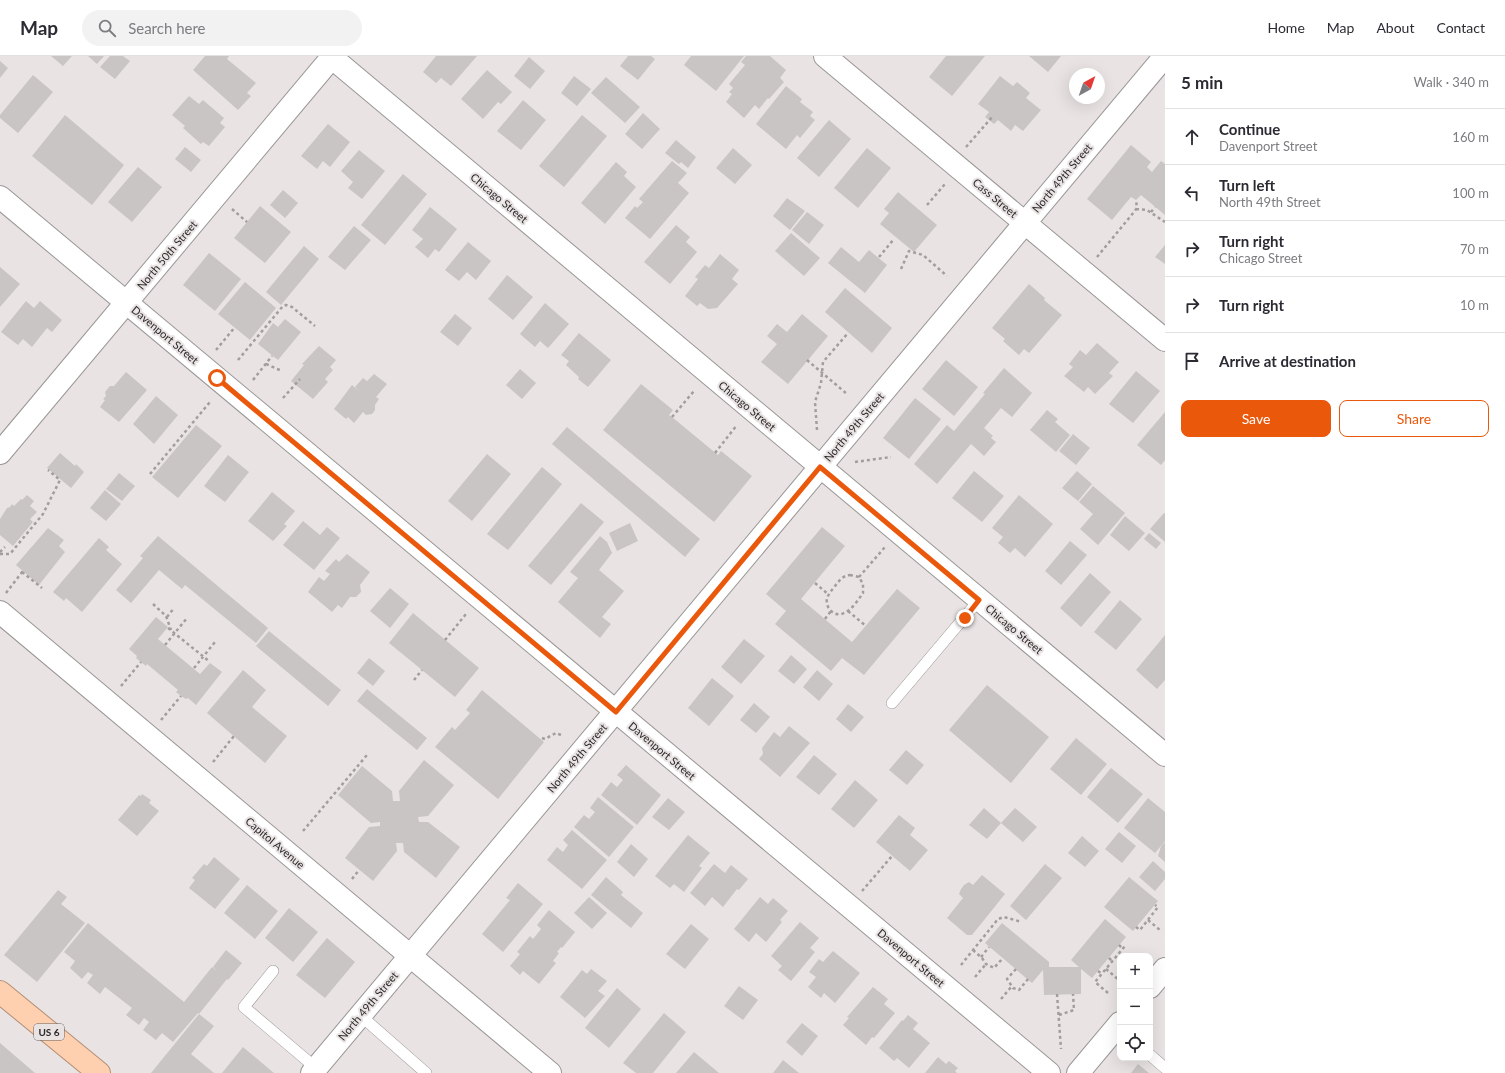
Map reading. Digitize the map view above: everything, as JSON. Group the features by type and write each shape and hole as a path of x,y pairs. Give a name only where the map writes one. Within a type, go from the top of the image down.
{"highway":[{"name":"US 6","path":"0,992 99,1073"}],"street":[{"name":"Cass Street","path":"825,56 1165,340"},
{"name":"North 49th Street","path":"314,1070 1165,56"},
{"name":"North 50th Street","path":"0,453 331,57"},
{"name":"Chicago Street","path":"331,57 1165,755"},
{"name":"Davenport Street","path":"0,197 1049,1073"},
{"name":"Capitol Avenue","path":"1,604 410,956 550,1073"},
{"path":"1153,983 1165,969"},
{"path":"1078,1073 1117,1029"}],"lane":[{"path":"892,704 979,600"},
{"path":"273,971 244,1008 314,1070"},
{"path":"360,1015 426,1073"},
{"path":"1153,1058 1165,1068"}],"path":[{"path":"965,148 993,116"},
{"path":"927,205 949,180"},
{"path":"1096,258 1136,209 1136,200"},
{"path":"1150,212 1155,206"},
{"path":"230,208 247,222"},
{"path":"1136,209 1147,210 1165,222"},
{"path":"879,257 894,239"},
{"path":"901,269 908,251 923,255 947,276"},
{"path":"238,360 283,306 286,305 292,307 315,326"},
{"path":"215,350 235,327"},
{"path":"817,430 815,402 820,387 823,362 848,333"},
{"path":"252,381 272,356"},
{"path":"807,360 847,394"},
{"path":"266,364 282,371"},
{"path":"283,398 300,379"},
{"path":"672,417 694,391"},
{"path":"150,474 210,402"},
{"path":"714,453 741,421"},
{"path":"855,462 891,457"},
{"path":"0,553 10,554 43,514 60,480 48,470"},
{"path":"859,577 887,544"},
{"path":"0,553 5,547"},
{"path":"1,604 23,572 42,588"},
{"path":"850,575 859,577 863,584 863,593 848,611 843,614 831,611 827,604 829,594 842,578 850,575"},
{"path":"815,583 829,594"},
{"path":"153,604 167,617 171,630"},
{"path":"167,617 174,608"},
{"path":"445,640 469,611"},
{"path":"825,619 831,611"},
{"path":"848,611 866,626"},
{"path":"165,645 187,618"},
{"path":"168,628 210,662"},
{"path":"194,668 215,642"},
{"path":"120,687 141,662"},
{"path":"414,680 422,670"},
{"path":"156,725 181,696"},
{"path":"542,738 547,739 556,733 561,735"},
{"path":"212,763 234,736"},
{"path":"304,831 367,755"},
{"path":"857,896 892,856"},
{"path":"1136,927 1140,930 1158,907 1155,905"},
{"path":"961,966 998,919 1004,917 1022,922"},
{"path":"1148,920 1160,930"},
{"path":"1119,945 1124,947 1119,953"},
{"path":"981,957 989,946"},
{"path":"973,950 986,964 994,968 1003,958"},
{"path":"1108,993 1095,982 1117,956"},
{"path":"1109,958 1112,961"},
{"path":"975,977 986,964"},
{"path":"1016,969 1007,979 1012,986 1020,990 1028,979"},
{"path":"1106,969 1117,978"},
{"path":"1098,971 1102,974"},
{"path":"1001,999 1012,986"},
{"path":"1057,994 1061,1049"},
{"path":"1058,1015 1074,1010 1073,994"}],"building":[{"path":"51,56 72,56 63,66"},
{"path":"88,56 104,56 97,64"},
{"path":"110,56 123,56 130,61 115,79 100,67"},
{"path":"205,56 229,56 227,59 256,83 247,93 251,96 238,110 193,70"},
{"path":"436,56 477,56 451,86 441,78 436,83 423,72"},
{"path":"628,56 651,56 655,59 638,80 620,66"},
{"path":"691,56 744,56 716,91 684,65"},
{"path":"746,56 770,56 786,70 780,78 784,82 759,109 755,105 744,118 726,102 732,94 729,92 733,88 729,84 745,65 741,62"},
{"path":"946,56 985,56 952,96 929,77"},
{"path":"1029,56 1061,56 1048,72"},
{"path":"529,57 545,71 530,89 514,76"},
{"path":"0,61 8,68 0,78"},
{"path":"487,70 512,92 501,104 498,102 483,119 461,99"},
{"path":"33,75 53,92 18,133 0,118 0,115"},
{"path":"574,76 591,89 577,106 561,93"},
{"path":"1000,76 1013,86 1017,82 1030,93 1026,98 1041,110 1023,131 1015,125 1011,131 998,120 994,124 985,117 989,112 978,104"},
{"path":"606,77 640,107 625,123 591,93"},
{"path":"786,86 802,99 800,102 813,112 810,116 815,120 800,138 797,135 786,149 756,124"},
{"path":"189,96 199,104 203,100 224,118 220,123 225,127 209,146 203,142 201,144 183,128 185,126 172,115"},
{"path":"523,100 546,120 521,150 497,131"},
{"path":"643,113 660,129 642,149 625,134"},
{"path":"65,115 124,165 92,205 32,156"},
{"path":"582,115 607,136 564,187 539,166"},
{"path":"829,120 851,139 819,177 797,158"},
{"path":"328,124 350,142 330,167 323,161 317,169 301,156"},
{"path":"676,140 696,157 688,168 681,162 679,164 665,153"},
{"path":"1131,145 1151,162 1147,167 1152,172 1161,161 1165,164 1165,215 1141,195 1136,200 1131,197 1112,220 1087,199"},
{"path":"185,147 201,160 191,172 175,159"},
{"path":"733,148 752,165 735,184 716,168"},
{"path":"867,148 891,168 858,208 834,188"},
{"path":"359,150 385,171 362,199 348,188 353,182 341,171"},
{"path":"672,161 687,173 678,183 689,193 650,239 625,218 635,206 637,208 643,202 639,199"},
{"path":"616,162 627,172 624,176 636,187 605,224 581,203"},
{"path":"138,167 162,187 132,222 108,202"},
{"path":"403,174 427,194 385,245 361,225"},
{"path":"283,190 298,203 285,218 270,205"},
{"path":"898,192 937,225 914,252 880,224 889,213 884,209"},
{"path":"787,198 805,211 790,230 773,216"},
{"path":"260,206 291,232 265,263 234,238"},
{"path":"430,207 457,229 439,252 435,249 428,258 415,247 423,239 412,230"},
{"path":"807,212 824,225 809,244 792,230"},
{"path":"676,225 690,237 686,242 697,252 670,284 644,262"},
{"path":"354,226 371,240 345,270 328,257"},
{"path":"791,233 820,258 804,276 775,251"},
{"path":"468,242 491,261 476,280 467,272 459,281 445,270"},
{"path":"1165,245 1165,264 1155,257"},
{"path":"304,246 319,259 281,305 266,292"},
{"path":"841,247 859,262 869,250 887,265 865,293 828,263"},
{"path":"209,253 241,279 215,311 183,285"},
{"path":"720,254 739,270 732,279 738,284 717,308 708,309 700,303 697,306 685,296 698,279 695,277 705,265 709,268"},
{"path":"0,267 20,284 0,307"},
{"path":"507,275 533,297 513,320 488,299"},
{"path":"245,282 276,308 250,340 218,314"},
{"path":"1029,284 1045,298 1044,300 1062,315 1029,353 1024,349 1019,355 1003,341 1005,339 992,328"},
{"path":"845,288 892,328 872,353 825,312"},
{"path":"26,301 34,308 40,301 62,320 52,332 47,328 32,347 23,339 18,345 1,332"},
{"path":"545,303 569,324 548,348 540,341 535,347 520,334"},
{"path":"455,314 472,328 458,346 440,332"},
{"path":"802,314 828,336 788,384 761,362 777,344 767,336 777,324 787,332"},
{"path":"285,319 301,332 278,360 258,344 273,323 278,327"},
{"path":"579,333 611,360 588,387 578,379 579,377 566,365 569,361 561,355"},
{"path":"1097,343 1119,362 1109,373 1113,376 1095,394 1088,387 1084,392 1064,376 1073,367 1069,364 1080,350 1086,355"},
{"path":"319,346 336,360 330,367 333,370 325,379 328,382 313,399 291,381 304,365 302,364"},
{"path":"946,360 978,387 954,416 922,389"},
{"path":"1004,368 1032,393 1012,417 1001,408 984,428 993,436 991,438 996,442 984,456 971,444 937,484 914,464 947,425 954,431 985,394 983,393"},
{"path":"520,369 536,383 522,399 506,385"},
{"path":"1136,371 1160,391 1133,423 1109,404"},
{"path":"126,372 147,390 119,422 100,407 105,400 103,399 106,396 105,392 110,386 114,386"},
{"path":"374,374 387,384 376,397 379,399 372,414 366,415 363,412 354,423 348,417 346,419 334,409 352,385 359,391 355,387 363,378 367,381"},
{"path":"641,384 673,410 669,415 718,455 721,451 752,476 714,522 603,430"},
{"path":"156,396 178,415 154,444 133,424"},
{"path":"915,398 941,419 909,459 883,438"},
{"path":"1047,410 1058,419 1055,422 1070,435 1056,452 1030,430"},
{"path":"1165,412 1165,460 1161,465 1137,445"},
{"path":"196,425 222,446 178,498 152,477"},
{"path":"567,427 700,539 685,557 552,444"},
{"path":"1073,434 1090,448 1076,465 1059,451"},
{"path":"60,453 75,466 76,464 84,472 71,488 47,468"},
{"path":"487,454 511,474 472,521 448,501"},
{"path":"228,455 249,472 225,502 204,486"},
{"path":"542,467 562,484 508,550 487,534"},
{"path":"974,471 1004,496 982,522 952,498"},
{"path":"1077,471 1092,484 1078,501 1062,488"},
{"path":"119,473 135,486 122,501 106,489"},
{"path":"1093,486 1125,513 1098,545 1080,529 1093,514 1079,502"},
{"path":"105,490 121,504 106,521 90,508"},
{"path":"272,492 295,511 284,524 287,526 273,541 248,521"},
{"path":"27,495 34,501 30,506 37,512 30,519 33,522 13,546 0,535 0,519 7,508 12,504 14,506"},
{"path":"1019,495 1053,524 1025,557 1015,548 1010,553 998,543 1003,537 992,528"},
{"path":"581,503 604,522 551,585 528,566"},
{"path":"1164,513 1165,514 1165,542 1150,529"},
{"path":"1125,516 1145,533 1129,551 1110,535"},
{"path":"303,521 320,535 327,527 340,538 314,570 283,545"},
{"path":"630,523 638,541 617,551 609,533"},
{"path":"822,527 845,546 801,599 852,642 897,589 920,608 864,675 842,658 831,671 775,624 786,611 766,594"},
{"path":"48,528 64,540 59,546 65,552 39,585 16,565"},
{"path":"1149,533 1161,543 1156,549 1144,539"},
{"path":"158,536 268,628 256,643 185,585 182,589 159,570 131,603 116,590 143,558 140,556"},
{"path":"600,536 607,542 612,553 599,570 624,591 602,617 611,624 600,638 558,602 578,578 570,572"},
{"path":"99,538 109,547 106,550 122,564 82,612 66,598 64,601 53,592"},
{"path":"1070,541 1087,555 1061,585 1045,571"},
{"path":"347,554 370,572 360,585 361,592 356,597 350,597 342,608 338,605 332,612 308,592 319,577 324,581 330,574 325,571 336,559 339,562"},
{"path":"1090,573 1111,592 1081,627 1060,608"},
{"path":"390,588 409,604 390,628 370,611"},
{"path":"1120,600 1142,619 1116,650 1094,632"},
{"path":"413,613 479,668 455,697 389,643"},
{"path":"156,617 168,627 158,639 165,645 200,674 210,663 222,672 196,705 188,698 186,699 176,692 178,690 147,664 146,666 136,658 137,656 129,649"},
{"path":"269,631 341,690 328,706 256,646"},
{"path":"1165,635 1165,680 1157,689 1136,670"},
{"path":"744,639 765,656 741,684 721,667"},
{"path":"791,655 807,669 794,684 778,671"},
{"path":"369,658 385,671 373,686 357,673"},
{"path":"243,670 266,690 252,707 287,736 265,763 207,713"},
{"path":"817,670 833,684 819,701 803,687"},
{"path":"712,678 734,696 709,726 688,708"},
{"path":"987,685 1049,737 1011,783 949,730"},
{"path":"367,689 427,738 417,750 357,701"},
{"path":"482,690 544,742 498,799 435,747 452,727 455,730 470,713 466,710"},
{"path":"754,703 770,717 756,733 740,720"},
{"path":"848,704 864,717 851,732 836,719"},
{"path":"789,726 810,743 780,777 759,759 763,754 762,748 774,732 780,737"},
{"path":"1076,738 1107,764 1081,795 1050,769"},
{"path":"906,750 924,765 907,785 889,770"},
{"path":"814,755 837,774 819,795 796,777"},
{"path":"424,760 454,785 428,816 418,817 419,822 428,822 460,847 436,878 404,852 403,843 396,843 397,851 373,881 345,858 369,827 380,826 380,822 371,823 338,795 362,766 392,791 393,801 400,801 399,791"},
{"path":"626,765 661,795 637,825 601,795 611,782 617,787 623,780 617,775"},
{"path":"1111,768 1143,794 1118,823 1087,797"},
{"path":"855,780 878,800 854,828 831,809"},
{"path":"142,794 151,800 149,803 159,811 137,836 118,820 139,795 141,796"},
{"path":"598,797 634,827 609,857 574,827 584,815 589,819 595,812 590,808"},
{"path":"668,798 685,812 669,830 652,817"},
{"path":"1148,798 1165,812 1165,841 1155,853 1124,828"},
{"path":"984,808 1001,823 987,839 969,825"},
{"path":"1015,808 1037,827 1023,842 1001,823"},
{"path":"899,815 915,828 910,835 928,850 910,871 876,842"},
{"path":"572,830 607,860 582,889 547,860 557,847 563,852 568,845 563,840"},
{"path":"1119,832 1136,846 1122,863 1105,849"},
{"path":"688,835 710,853 699,866 702,868 684,892 674,884 670,888 655,876"},
{"path":"1082,836 1099,851 1085,867 1068,853"},
{"path":"1165,842 1165,862 1158,856 1161,846"},
{"path":"631,844 648,859 634,877 617,862"},
{"path":"214,857 240,879 215,909 189,888 195,880 192,878 204,864 207,866"},
{"path":"1153,861 1165,872 1165,879 1155,891 1139,877"},
{"path":"714,864 725,873 731,865 748,879 739,890 737,889 723,907 712,897 705,906 690,893"},
{"path":"1045,864 1062,878 1026,920 1010,906"},
{"path":"982,875 1005,894 972,935 967,935 947,918 963,898 959,894 964,885 969,882 973,885"},
{"path":"606,877 623,892 621,895 643,913 631,928 591,895"},
{"path":"1129,877 1158,901 1133,931 1104,907"},
{"path":"518,883 543,904 503,952 482,934 510,900 506,898"},
{"path":"247,885 278,911 255,939 224,913"},
{"path":"58,890 67,897 61,904 85,923 37,982 4,955"},
{"path":"589,897 607,913 592,929 574,913"},
{"path":"760,897 768,904 773,898 788,911 780,920 782,922 766,942 756,933 749,942 734,929"},
{"path":"289,908 318,932 293,962 265,938"},
{"path":"549,910 575,932 557,952 559,953 553,961 556,963 539,984 523,971 520,975 510,966 520,954 517,952 530,936 533,939 541,929 537,925"},
{"path":"1105,919 1126,937 1092,978 1081,969 1081,994 1044,995 1043,970 1032,983 985,943 1002,923 1049,962 1049,967 1079,967 1071,960"},
{"path":"800,922 819,938 810,948 815,952 791,981 778,970 782,966 771,956"},
{"path":"88,923 184,1002 212,967 217,971 213,967 226,950 242,963 173,1042 162,1033 156,1040 143,1030 149,1022 144,1018 139,1025 126,1015 132,1008 105,987 100,994 87,983 93,975 88,972 82,979 70,968 75,961 64,952"},
{"path":"691,924 709,939 685,969 666,954"},
{"path":"327,938 355,962 325,998 296,975"},
{"path":"833,951 860,973 835,1003 824,993 821,998 808,987 816,977 809,972 819,959 823,962"},
{"path":"591,969 607,981 598,991 605,996 585,1018 560,997 582,970 587,974"},
{"path":"739,986 758,1000 743,1020 724,1006"},
{"path":"873,987 888,999 884,1004 895,1013 874,1038 872,1037 866,1045 843,1025 849,1018 847,1017"},
{"path":"617,988 641,1009 609,1048 585,1028"},
{"path":"664,1013 686,1032 653,1073 636,1073 623,1063"},
{"path":"199,1014 214,1026 191,1054 214,1073 151,1073"},
{"path":"908,1015 918,1023 913,1029 930,1043 909,1068 897,1058 894,1061 879,1048 902,1020 903,1021"},
{"path":"802,1023 818,1036 802,1056 786,1042"},
{"path":"0,1043 35,1073 0,1073"},
{"path":"243,1047 274,1073 222,1073"},
{"path":"694,1052 719,1073 676,1073"},
{"path":"938,1057 946,1064 949,1061 958,1068 955,1071 957,1073 925,1073"},
{"path":"783,1060 799,1073 773,1073"},
{"path":"1138,1064 1149,1073 1131,1073"}],"route":[{"path":"217,378 616,712 820,467 979,600 965,618"}]}
